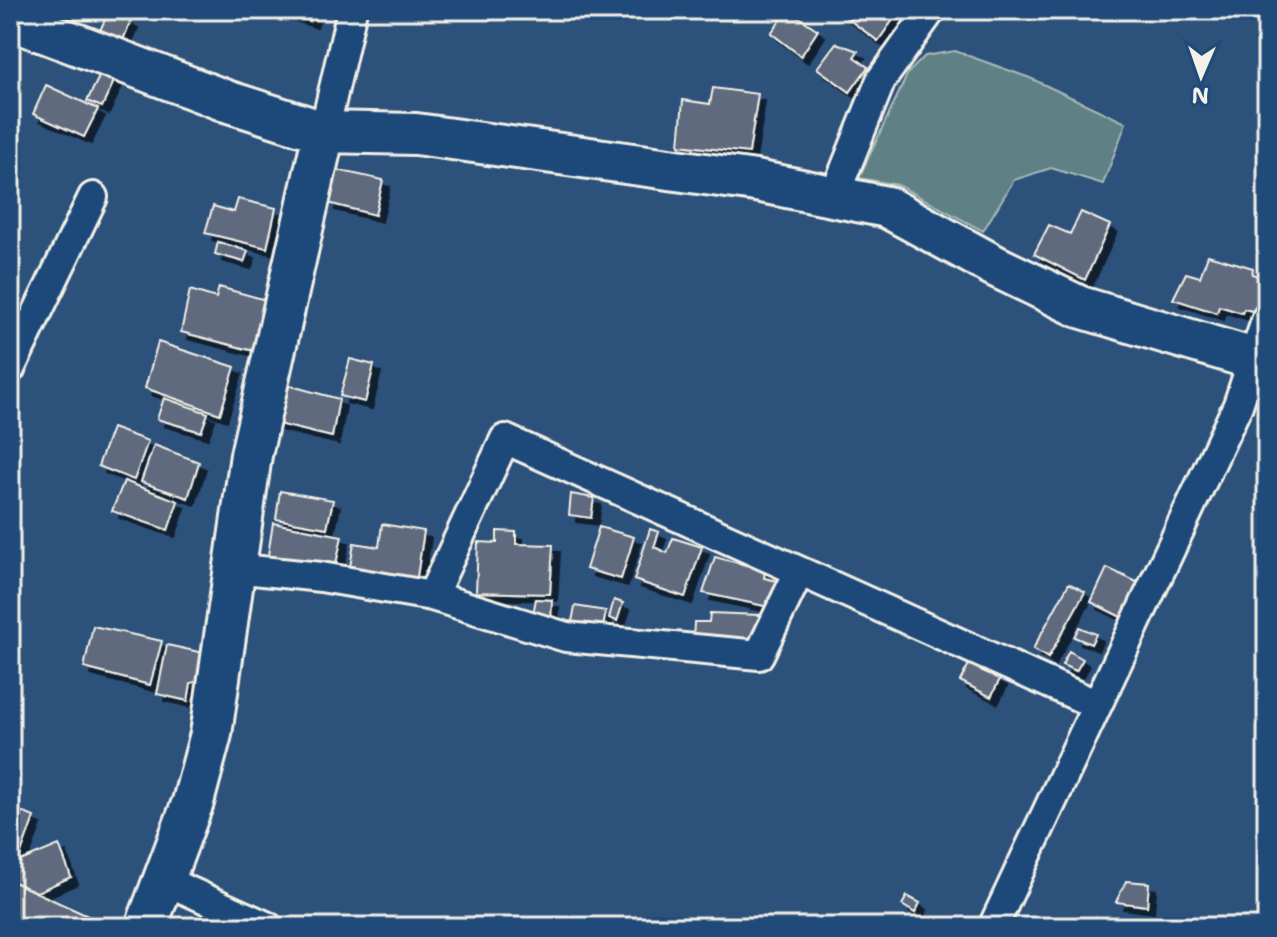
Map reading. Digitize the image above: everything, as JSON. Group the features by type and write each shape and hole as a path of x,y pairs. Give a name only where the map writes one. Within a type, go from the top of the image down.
{"street":[{"path":"146,927 193,802 211,734 251,455 352,10"},
{"path":"835,194 881,80 931,10"},
{"path":"10,19 226,101 324,132 416,134 835,194 887,207 995,266 1080,307 1260,361"},
{"path":"10,369 93,197"},
{"path":"993,927 1095,704 1260,361 1267,318"},
{"path":"432,596 505,439 1095,704"},
{"path":"233,568 321,577 432,596 566,637 759,655 799,572"},
{"path":"164,880 268,927"}],"green space":[{"path":"955,51 1030,78 1126,123 1103,184 1051,168 1014,180 983,231 898,185 859,178 908,73 925,56"}],"building":[{"path":"277,10 314,10 310,21"},
{"path":"788,10 818,30 801,56 771,33"},
{"path":"836,10 892,10 897,14 878,41"},
{"path":"109,11 131,21 119,49 96,39"},
{"path":"836,43 858,51 854,57 868,67 850,92 817,68"},
{"path":"102,71 116,77 102,107 87,101"},
{"path":"46,85 98,109 84,137 33,114"},
{"path":"713,88 758,94 749,153 679,145 683,100 710,104"},
{"path":"337,170 383,180 375,215 328,203"},
{"path":"238,199 276,208 267,248 205,233 213,206 234,212"},
{"path":"1081,212 1110,225 1085,280 1034,254 1049,225 1070,234"},
{"path":"218,242 248,251 244,262 215,254"},
{"path":"1208,255 1253,268 1252,274 1267,279 1267,299 1261,313 1244,309 1242,313 1219,306 1217,313 1173,299 1186,273 1200,277"},
{"path":"219,287 273,302 254,351 181,332 190,290 216,298"},
{"path":"158,342 235,367 220,414 145,388"},
{"path":"350,359 374,365 365,402 340,396"},
{"path":"284,384 339,399 332,437 274,423"},
{"path":"164,398 208,413 201,432 157,419"},
{"path":"112,428 148,441 134,480 98,466"},
{"path":"154,445 199,462 188,498 141,482"},
{"path":"124,481 178,501 168,530 112,511"},
{"path":"280,491 333,500 327,528 276,519"},
{"path":"571,494 594,498 591,518 569,515"},
{"path":"273,523 342,536 334,573 267,561"},
{"path":"382,524 424,531 416,583 349,573 354,543 379,547"},
{"path":"599,527 634,537 621,579 586,569"},
{"path":"650,529 659,532 654,547 667,553 673,538 702,547 685,597 634,580"},
{"path":"497,531 516,532 516,544 553,545 550,594 476,592 478,542 497,543"},
{"path":"715,557 765,570 764,578 782,582 774,608 703,593"},
{"path":"1107,568 1139,583 1121,617 1091,602"},
{"path":"1069,583 1085,592 1048,658 1033,649"},
{"path":"536,599 552,600 551,620 532,619"},
{"path":"614,600 623,603 617,621 609,618"},
{"path":"575,606 606,611 602,633 571,627"},
{"path":"710,613 760,615 755,645 693,642 694,622 709,622"},
{"path":"93,626 162,641 150,685 84,668"},
{"path":"1079,627 1096,634 1091,644 1074,637"},
{"path":"167,645 204,653 199,681 191,683 188,701 157,694"},
{"path":"1069,651 1083,659 1076,671 1062,665"},
{"path":"969,664 1000,679 991,697 960,681"},
{"path":"10,807 34,817 11,881 112,927 10,927"},
{"path":"59,845 71,877 37,892 11,881 18,862"},
{"path":"1126,881 1149,883 1147,906 1116,902"},
{"path":"907,896 920,903 915,913 902,905"}]}
